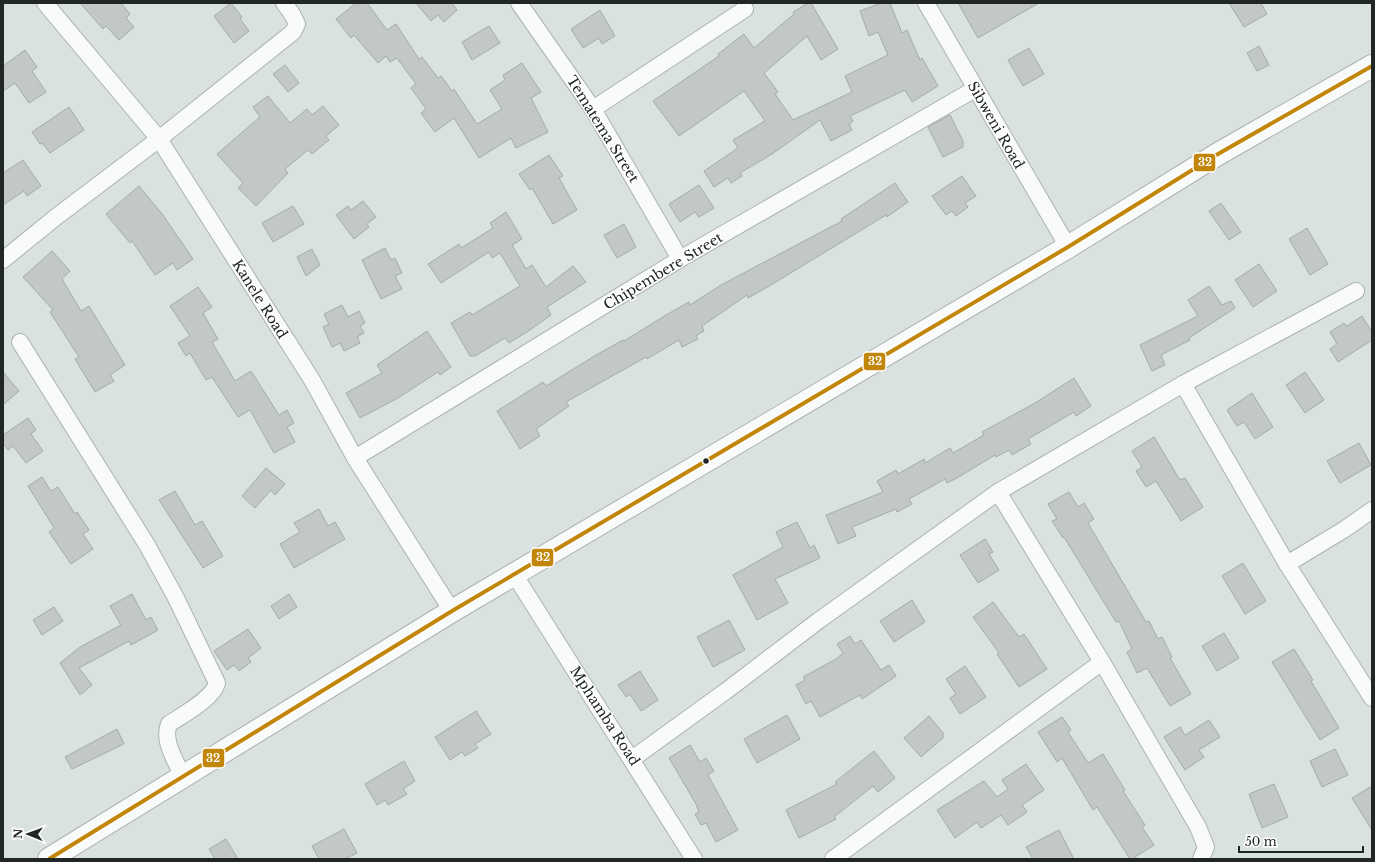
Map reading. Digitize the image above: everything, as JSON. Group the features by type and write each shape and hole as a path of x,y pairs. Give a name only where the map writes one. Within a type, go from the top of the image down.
{"main road":[{"path":"49,859 452,611 1068,247 1218,154 1372,66"}],"street":[{"name":"Kanele Road","path":"45,3 159,139 312,380 355,458 452,611"},
{"path":"3,260 56,217 159,139 293,32 297,24 284,3"},
{"name":"Tematema Street","path":"519,3 593,109 680,259"},
{"name":"Sibweni Road","path":"926,3 1068,247"},
{"path":"593,109 745,9"},
{"name":"Chipembere Street","path":"355,458 680,259 975,89"},
{"path":"632,759 726,691 818,621 998,492 1183,384 1356,291"},
{"path":"20,342 147,545 176,598 217,683 216,689 209,696 169,724 167,729 166,738 183,777"},
{"path":"1183,384 1287,564 1372,698"},
{"path":"998,492 1102,662 1198,827 1206,847 1201,859"},
{"path":"1287,564 1345,530 1372,510"},
{"name":"Mphamba Road","path":"514,574 694,859"},
{"path":"833,859 1102,662"}],"building":[{"path":"80,3 121,3 130,14 126,18 134,27 119,40 106,26 103,29"},
{"path":"231,3 242,17 240,19 249,31 234,43 214,16"},
{"path":"356,3 367,3 387,30 396,24 419,59 422,57 438,78 441,76 452,91 454,89 477,124 502,109 490,90 505,80 503,75 522,63 541,92 531,98 548,132 516,148 511,138 479,158 454,118 435,132 421,113 426,109 411,88 416,84 397,58 390,62 386,56 378,63 354,35 351,38 336,19"},
{"path":"416,3 452,3 457,10 444,22 438,15 431,21"},
{"path":"808,3 811,3 838,49 821,60 807,36 764,73 778,92 775,94 793,120 852,92 845,76 888,55 878,32 869,36 860,11 881,3 890,3 902,33 907,30 920,60 922,58 938,86 912,102 905,90 850,116 853,121 849,124 852,130 831,141 820,120 772,154 740,173 742,176 731,183 728,178 714,187 704,171 738,148 733,140 765,121 744,91 679,136 653,101 719,56 718,54 744,34 754,48 794,14 793,12"},
{"path":"958,3 1039,3 978,38"},
{"path":"1229,3 1261,3 1267,14 1244,27"},
{"path":"600,10 615,36 602,44 599,38 583,48 571,29"},
{"path":"489,26 500,43 472,60 462,42"},
{"path":"1259,46 1269,65 1257,71 1247,53"},
{"path":"1029,48 1044,74 1023,86 1008,60"},
{"path":"25,50 37,67 32,71 46,92 29,103 15,83 3,91 3,66"},
{"path":"285,65 299,83 288,92 273,74"},
{"path":"268,96 290,123 307,109 312,115 323,106 339,125 326,136 329,140 312,154 308,150 285,169 288,173 256,206 238,188 243,183 217,154 260,117 253,107"},
{"path":"69,107 84,130 50,153 42,143 40,144 32,132"},
{"path":"950,115 963,141 963,147 943,157 928,127"},
{"path":"549,155 563,176 559,178 577,210 553,224 532,188 530,190 519,174"},
{"path":"23,160 41,186 27,196 24,191 3,205 3,173"},
{"path":"962,176 976,196 965,203 968,207 956,216 952,211 946,215 932,196"},
{"path":"895,183 908,202 887,217 886,215 748,298 747,295 702,326 704,331 696,336 698,339 682,347 679,340 647,359 646,357 566,402 569,406 536,429 540,436 520,449 497,411 543,382 546,386 596,355 623,340 624,341 689,302 690,305 721,285 842,221 841,219"},
{"path":"699,185 714,208 699,217 695,212 680,222 669,204"},
{"path":"139,186 163,215 193,259 177,270 173,263 155,275 132,241 130,243 106,214"},
{"path":"363,201 376,217 367,224 369,227 354,239 336,215 348,206 351,210"},
{"path":"1221,203 1241,232 1229,240 1209,211"},
{"path":"293,206 304,224 273,242 262,223"},
{"path":"506,212 522,239 512,245 526,269 532,265 546,287 573,266 586,282 547,307 551,315 527,332 509,343 505,338 475,356 470,356 451,323 470,312 472,315 520,286 500,253 492,258 489,252 441,283 428,264 459,244 461,248 493,228 490,223"},
{"path":"624,224 636,247 617,258 604,235"},
{"path":"1307,228 1328,264 1310,275 1289,239"},
{"path":"385,248 391,260 395,258 402,273 395,276 402,289 381,299 362,260"},
{"path":"312,249 320,265 306,276 297,257"},
{"path":"52,251 70,271 62,279 81,311 89,306 125,365 110,375 114,381 95,392 75,359 79,357 50,312 53,310 23,277"},
{"path":"1259,264 1277,291 1253,307 1235,280"},
{"path":"1209,286 1222,305 1231,301 1235,308 1189,338 1190,340 1161,355 1165,365 1152,371 1140,345 1198,316 1188,300"},
{"path":"198,287 212,307 203,313 218,339 212,342 235,381 251,371 279,415 287,410 294,423 287,427 295,442 274,453 250,410 238,417 212,377 206,380 190,353 186,356 178,343 190,336 170,306"},
{"path":"342,305 348,317 359,311 365,323 360,326 364,333 357,337 360,343 344,351 340,343 332,347 323,327 329,324 324,314"},
{"path":"1362,316 1372,332 1372,340 1338,362 1330,349 1337,344 1330,332 1344,323 1347,326"},
{"path":"427,331 451,367 440,375 438,372 398,398 360,418 346,393 382,373 377,365"},
{"path":"3,372 19,391 3,405"},
{"path":"1305,372 1324,400 1305,413 1286,385"},
{"path":"1074,378 1091,406 1076,416 1074,412 1028,439 1031,444 1012,455 1009,450 996,457 995,455 957,478 947,483 945,479 909,499 912,504 897,512 896,509 852,527 856,536 838,544 826,515 883,492 877,481 896,470 898,474 924,459 925,463 950,448 953,453 984,435 982,432 1035,403"},
{"path":"1252,393 1273,427 1255,439 1244,422 1237,426 1227,410"},
{"path":"28,418 36,430 31,434 43,451 26,463 13,446 8,450 3,443 3,435"},
{"path":"1154,437 1180,480 1185,478 1203,507 1181,521 1156,481 1146,487 1136,471 1142,467 1132,451"},
{"path":"1359,443 1371,465 1340,483 1327,461"},
{"path":"266,468 285,484 275,495 271,490 255,508 242,496"},
{"path":"42,477 51,491 58,487 75,514 77,512 89,530 83,534 93,549 71,564 49,532 54,528 28,486"},
{"path":"175,491 195,525 202,521 223,556 203,568 159,500"},
{"path":"1069,492 1078,507 1084,503 1094,519 1088,523 1146,622 1149,621 1158,639 1162,637 1172,657 1170,658 1191,694 1170,706 1147,668 1137,673 1127,652 1132,649 1119,621 1116,622 1064,537 1063,538 1052,521 1057,519 1048,504"},
{"path":"319,509 328,526 335,522 345,539 294,568 280,544 300,532 294,523"},
{"path":"797,522 810,548 814,545 820,558 775,579 788,603 757,620 733,575 783,547 776,532"},
{"path":"985,539 993,552 989,554 999,570 978,583 960,555"},
{"path":"1243,563 1266,601 1245,614 1222,576"},
{"path":"132,594 146,620 151,617 158,630 131,645 129,641 79,668 92,685 80,695 60,663 80,647 121,625 110,606"},
{"path":"289,594 297,607 279,619 271,606"},
{"path":"912,600 925,622 894,642 880,621"},
{"path":"993,602 1019,637 1024,634 1047,669 1019,687 997,654 999,653 973,617"},
{"path":"54,607 63,621 42,635 33,620"},
{"path":"729,620 745,650 713,667 697,637"},
{"path":"248,629 261,648 248,658 251,662 239,671 234,665 227,670 214,651"},
{"path":"1224,633 1239,658 1217,671 1202,646"},
{"path":"850,636 855,644 861,640 881,670 889,665 896,676 862,699 860,695 820,717 811,701 806,704 796,685 805,680 803,677 836,659 843,653 837,644"},
{"path":"1294,649 1339,728 1320,740 1272,662"},
{"path":"965,666 986,697 960,714 950,698 956,694 946,679"},
{"path":"640,671 658,700 641,711 630,694 626,697 618,685"},
{"path":"476,711 491,734 475,744 478,748 465,756 462,752 450,760 435,737"},
{"path":"787,715 800,739 757,763 744,739"},
{"path":"929,716 943,733 943,738 921,757 904,738"},
{"path":"1062,717 1071,730 1068,732 1088,763 1103,754 1125,790 1123,791 1145,825 1142,827 1154,845 1132,859 1130,859 1097,807 1093,810 1062,758 1057,762 1038,732"},
{"path":"1209,720 1220,737 1199,750 1204,757 1185,770 1164,737 1180,727 1185,735"},
{"path":"117,729 124,744 72,769 65,757"},
{"path":"690,745 700,762 706,758 714,771 708,775 738,830 716,842 706,823 701,825 695,814 699,812 696,804 669,758"},
{"path":"1335,749 1348,775 1322,787 1310,761"},
{"path":"874,751 895,778 878,792 873,786 834,817 836,819 799,838 786,810 837,784 835,782"},
{"path":"404,761 415,781 403,789 407,794 388,805 385,800 377,805 365,784"},
{"path":"1026,764 1044,790 1022,805 1027,812 1008,825 1001,815 981,828 977,822 955,838 937,810 984,781 997,797 1008,789 1002,780"},
{"path":"1274,784 1288,817 1262,828 1249,794"},
{"path":"1372,786 1372,830 1352,798"},
{"path":"344,829 357,853 345,859 319,859 312,846"},
{"path":"1059,830 1074,859 1033,859 1026,847"},
{"path":"226,839 238,859 215,859 209,849"}],"transit line":[{"name":"32","path":"49,859 452,611 1068,247 1218,154 1372,66"}]}
